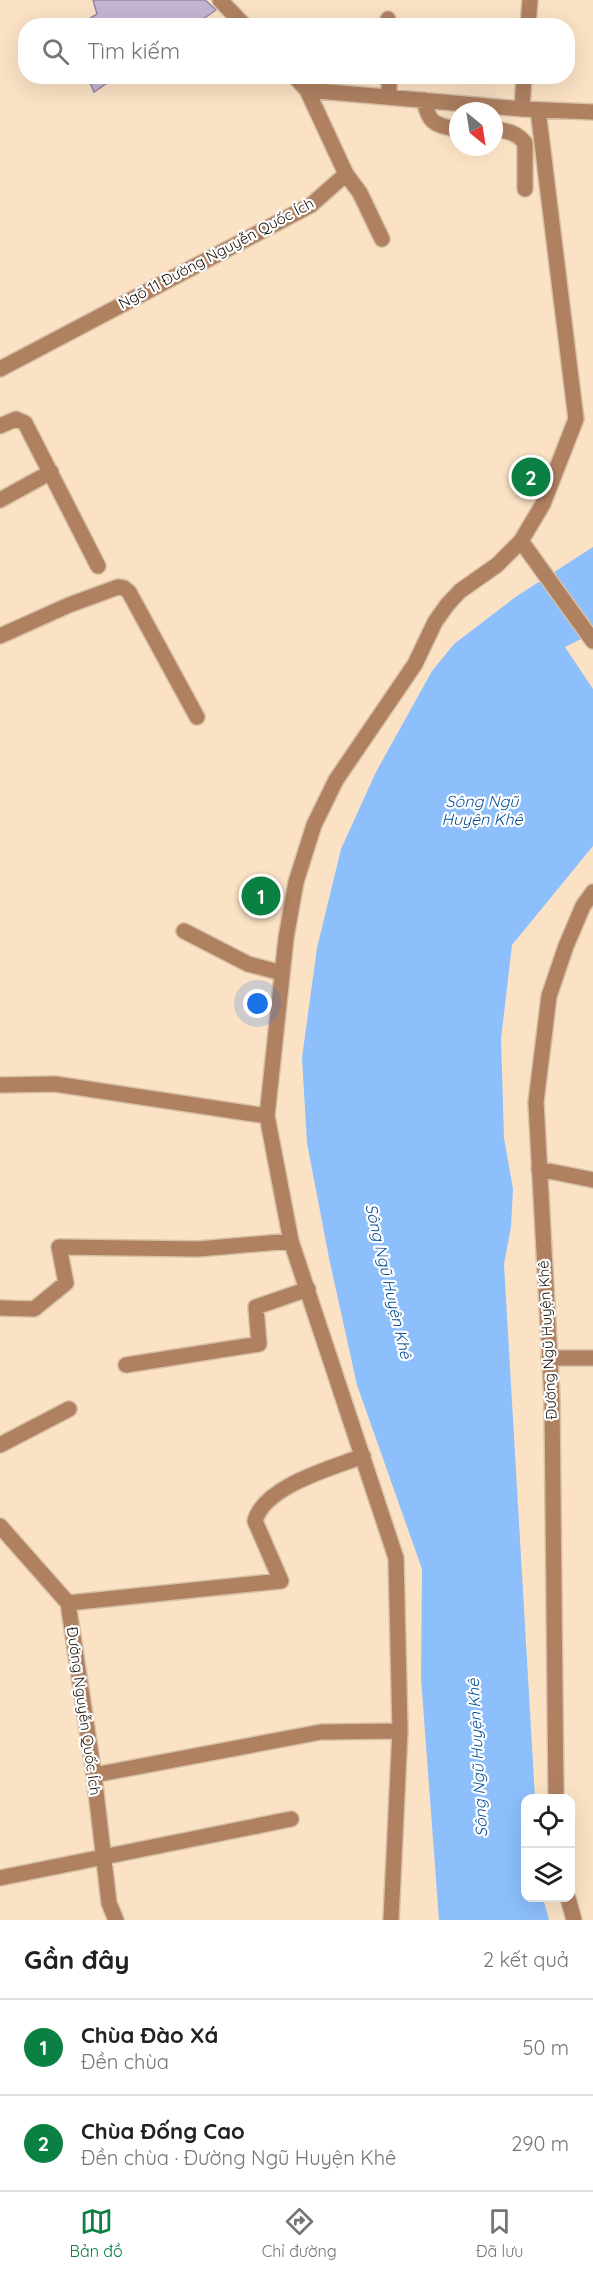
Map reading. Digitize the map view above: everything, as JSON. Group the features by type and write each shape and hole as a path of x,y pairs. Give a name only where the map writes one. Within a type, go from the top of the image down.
{"street":[{"path":"220,0 237,18"},
{"path":"529,18 530,0"},
{"path":"301,84 307,90 346,174 360,193 382,239"},
{"path":"389,84 389,97"},
{"path":"522,109 524,84"},
{"path":"307,90 522,109 593,112"},
{"path":"424,100 428,118 435,124 449,128"},
{"path":"392,1920 400,1731 396,1558 291,1240 267,1116 282,973 296,882 314,825 336,780 415,664 435,622 447,605 460,591 525,546 576,419 538,110"},
{"path":"503,130 519,136 525,143 525,189"},
{"name":"Ngõ 11 Đường Nguyễn Quốc Ích","path":"0,369 311,205 346,174"},
{"path":"0,426 16,419 25,423 98,566"},
{"path":"0,500 51,472"},
{"path":"525,546 593,641"},
{"path":"0,636 118,587 124,588 129,592 197,717"},
{"name":"Đường Ngũ Huyện Khê","path":"556,1794 552,1400 536,1102 549,996 566,946 583,906 593,892"},
{"path":"184,931 248,964 282,973"},
{"path":"0,1085 55,1084 267,1116"},
{"path":"539,1169 593,1180"},
{"path":"0,1308 34,1309 66,1283 60,1247 198,1249 291,1240"},
{"path":"126,1365 259,1344 256,1307 308,1289"},
{"path":"549,1358 593,1358"},
{"path":"0,1445 69,1409"},
{"path":"0,1526 68,1603 281,1581 255,1521 263,1505 293,1485 363,1456"},
{"name":"Đường Nguyễn Quốc Ích","path":"68,1603 94,1775 110,1903 116,1920"},
{"path":"94,1775 321,1732 400,1731"},
{"path":"0,1878 291,1819"},
{"path":"569,1902 574,1920"}],"water":[{"name":"Sông Ngũ Huyện Khê","path":"593,547 593,633 565,647 593,689 593,846 512,945 501,1039 504,1138 513,1189 511,1227 504,1264 535,1794 521,1794 521,1902 544,1902 549,1920 439,1920 421,1678 422,1569 357,1385 307,1143 302,1058 317,948 341,849 376,772 432,671 454,644 517,596"}],"building":[{"path":"93,0 205,0 216,10 204,18 91,18 97,14"},
{"path":"90,84 106,84 94,92"}],"place":[{"name":"Chùa Đống Cao","path":"531,477"},
{"name":"Chùa Đào Xá","path":"261,896"}]}
